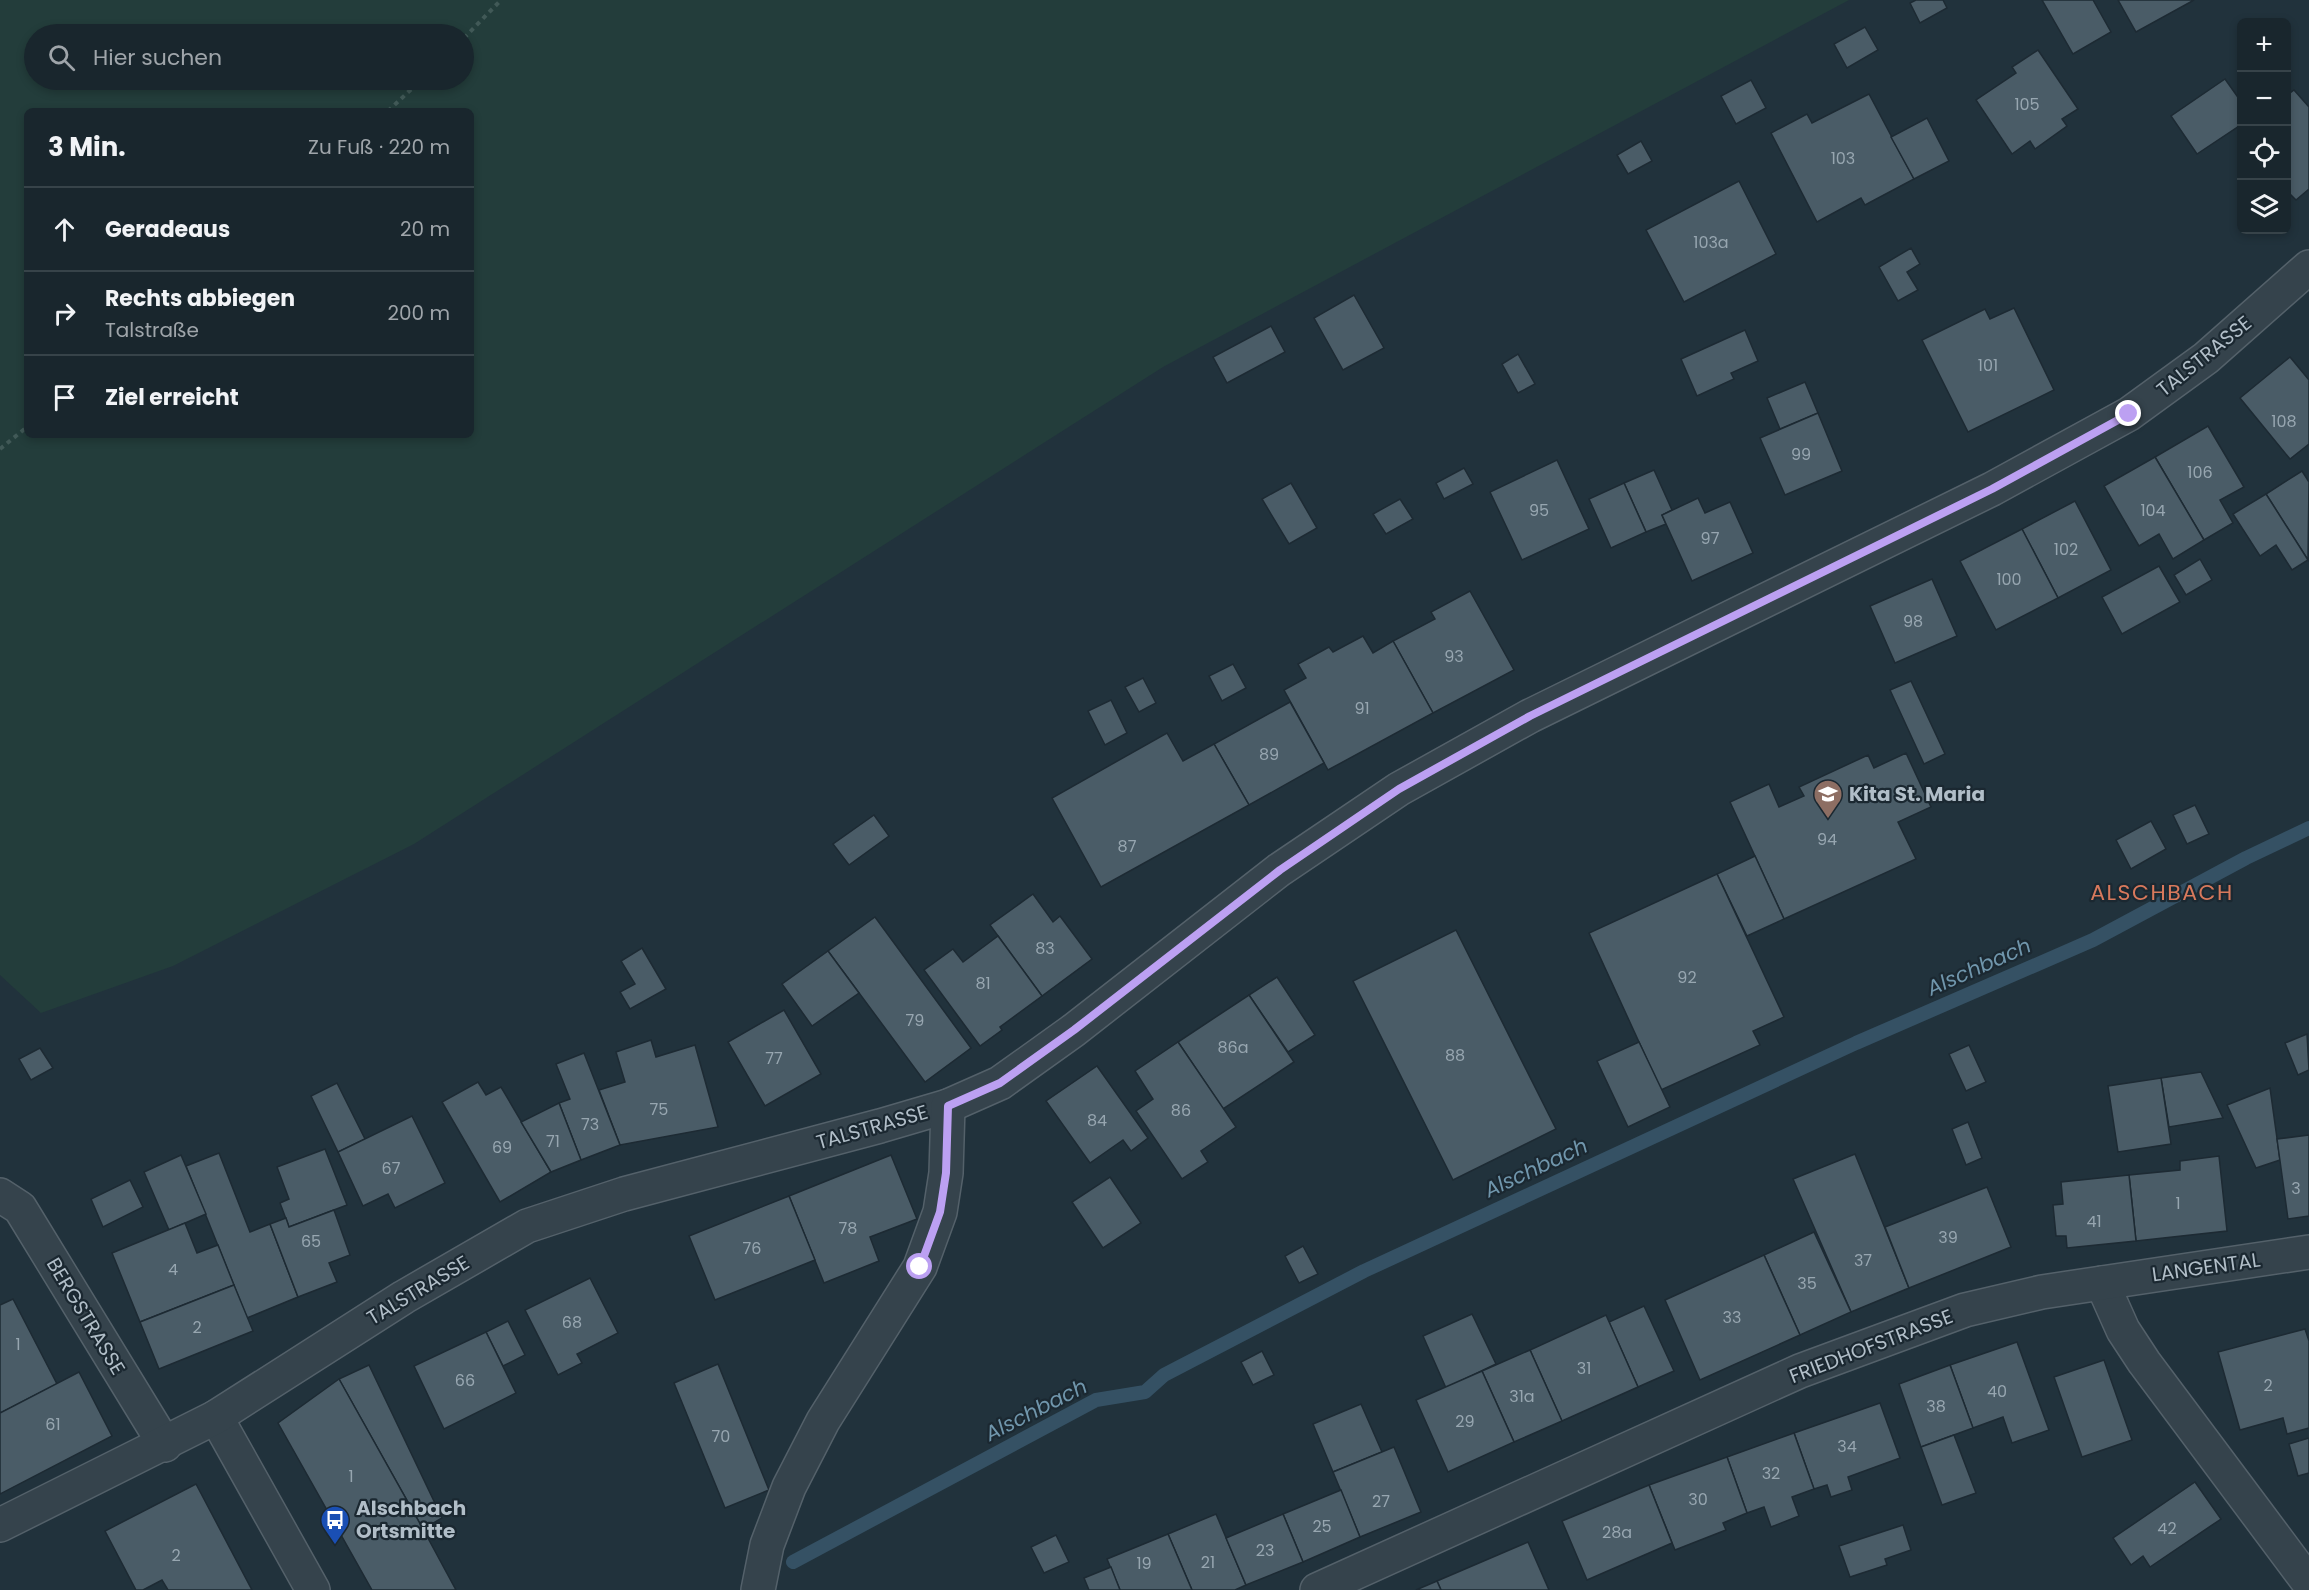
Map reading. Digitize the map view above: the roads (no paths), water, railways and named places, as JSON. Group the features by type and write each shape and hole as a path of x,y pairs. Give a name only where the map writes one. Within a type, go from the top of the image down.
{"street":[{"name":"TALSTRASSE","path":"0,1525 216,1418 404,1297 527,1226 624,1194 948,1106 1000,1083 1074,1030 1280,870 1399,789 1530,716 1992,489 2129,414 2206,358 2309,267"},
{"path":"758,1590 767,1545 789,1487 823,1421 920,1267 940,1212 946,1173 948,1106"},
{"name":"BERGSTRASSE","path":"0,1195 20,1208 165,1445"},
{"name":"LANGENTAL","path":"2102,1283 2309,1252"},
{"path":"2102,1283 2123,1330 2144,1362 2309,1583"},
{"name":"FRIEDHOFSTRASSE","path":"1317,1590 1800,1371 1965,1310 2042,1292 2102,1283"},
{"path":"216,1418 313,1590"}],"waterway":[{"name":"Alschbach","path":"793,1562 1096,1400 1145,1392 1164,1375 1364,1271 1856,1043 2093,940 2246,858 2309,828"}],"place":[{"name":"Kita St. Maria","path":"1828,820"},
{"name":"Alschbach Ortsmitte","path":"335,1546"}],"district":[{"name":"ALSCHBACH","path":"2162,892"}]}
